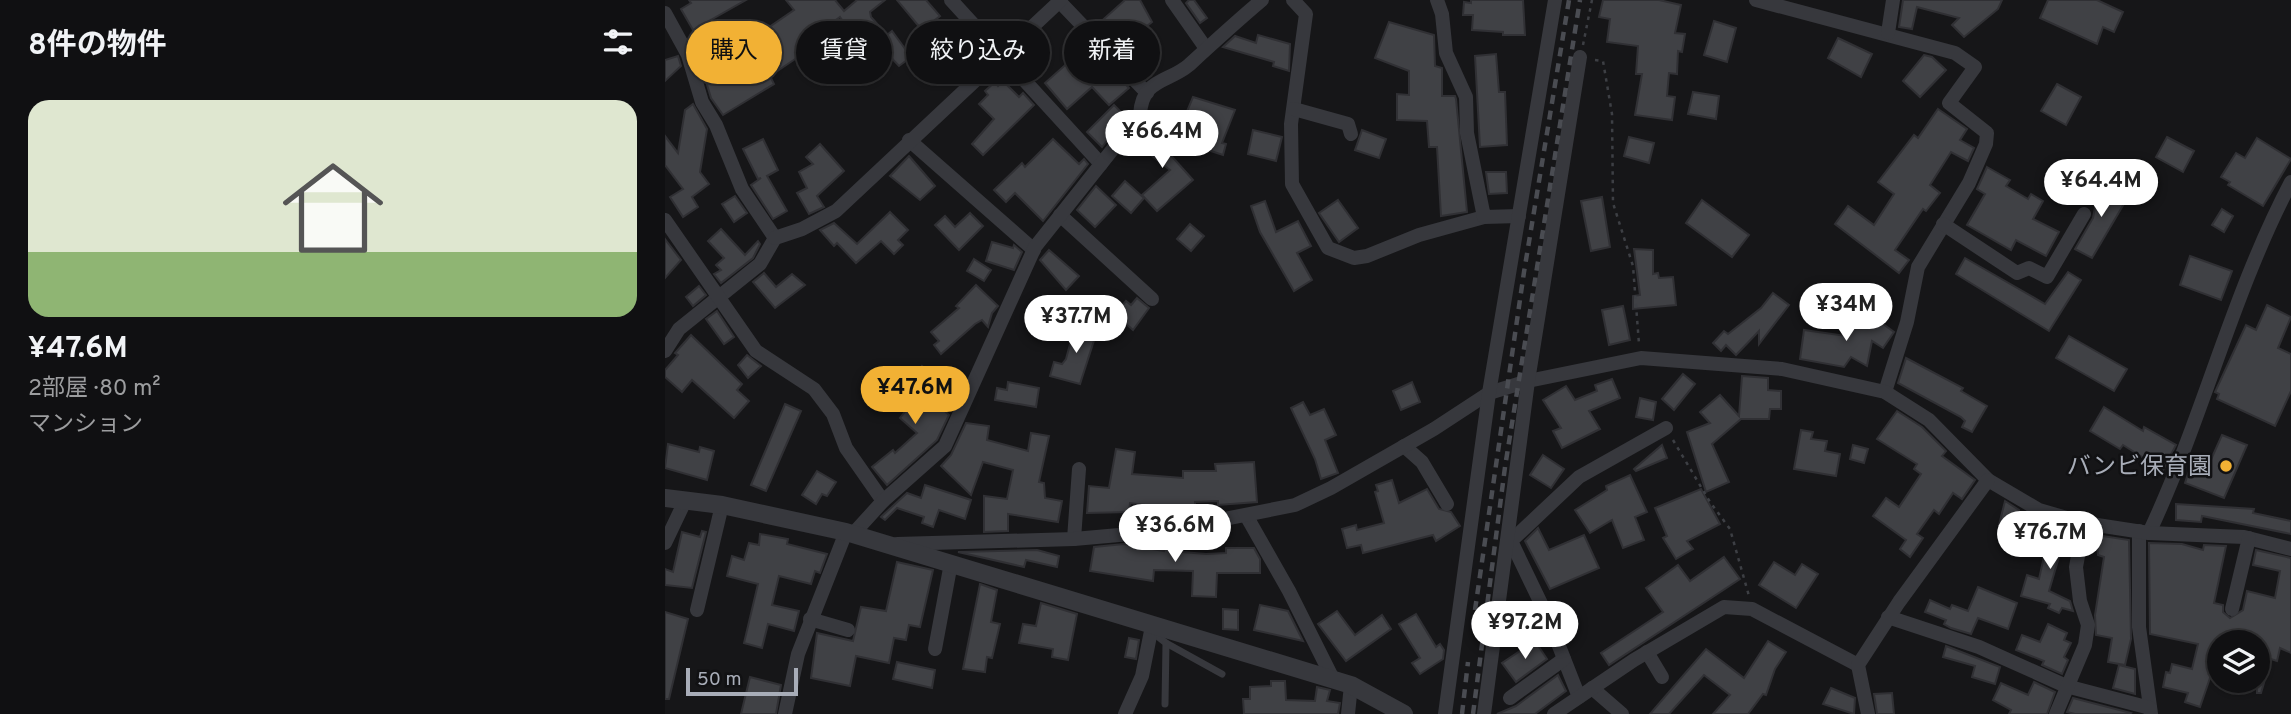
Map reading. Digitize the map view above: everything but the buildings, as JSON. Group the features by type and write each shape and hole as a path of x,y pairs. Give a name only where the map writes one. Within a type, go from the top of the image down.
{"street":[{"path":"951,0 969,21"},
{"path":"1038,21 1059,0 1147,93"},
{"path":"1171,0 1205,47"},
{"path":"785,714 798,654 810,619 850,533 945,446 1034,250 1140,115 1141,101 1158,80 1187,66 1205,47 1262,0"},
{"path":"1293,0 1306,14 1294,109 1293,184 1328,248 1354,258 1367,256 1419,236 1484,217 1519,216"},
{"path":"1437,0 1442,14 1446,53 1466,97 1467,133 1484,217"},
{"path":"1445,714 1489,393 1555,0"},
{"path":"1756,0 1955,53 1975,67 1949,103 1987,133 1986,144 1969,183 1917,267 1907,322 1885,393"},
{"path":"1888,33 1893,0"},
{"path":"665,13 688,55 702,102 716,125 743,188 775,238"},
{"path":"1484,714 1528,381 1580,57"},
{"path":"666,346 678,329 760,264 775,238 802,229 836,211 971,84"},
{"path":"1026,84 1101,164"},
{"path":"1294,109 1348,124 1351,134"},
{"path":"909,140 1034,250"},
{"path":"1888,617 1979,647 2066,686 2150,711 2139,627 2144,532 2199,414 2223,336 2285,211 2291,182"},
{"path":"1943,223 2017,273 2029,268 2047,277 2084,214"},
{"path":"1061,215 1152,299"},
{"path":"665,220 756,351 814,389 833,414 846,448 883,501"},
{"path":"885,544 1074,539 1164,531 1247,517 1295,505 1406,449 1489,393 1528,381 1641,358 1781,369 1885,393 1929,420 1988,480 2039,510 2084,523 2144,532 2249,538 2291,549"},
{"path":"1579,697 1511,541 1579,478 1666,428"},
{"path":"1406,449 1422,462 1447,504"},
{"path":"1074,539 1079,468"},
{"path":"1868,714 1858,665 1888,617 1988,480"},
{"path":"665,498 722,505 850,533 1152,629 1230,646 1333,679 1351,685 1404,714"},
{"path":"665,543 685,501"},
{"path":"697,610 722,505"},
{"path":"1247,517 1289,591 1333,679"},
{"path":"2056,714 2085,646 2088,625 2080,601 2076,568 2084,523"},
{"path":"2232,609 2249,538"},
{"path":"935,649 951,563"},
{"path":"1554,714 1647,652 1724,607 1752,609 1858,665"},
{"path":"810,619 848,630"},
{"path":"1125,714 1142,676 1152,629"},
{"path":"1647,652 1662,677"},
{"path":"1510,698 1564,659"},
{"path":"1348,714 1351,685"},
{"path":"1592,688 1622,714"}],"lane":[{"path":"1152,629 1166,643 1222,674"},
{"path":"1165,704 1166,643"}],"path":[{"path":"1592,0 1580,57 1603,61 1612,114 1613,203 1633,266 1641,358"},
{"path":"1666,428 1710,502 1730,529 1752,609"}],"railway":[{"path":"1475,610 1524,272 1569,0"},
{"path":"1473,714 1505,467 1580,0"},
{"path":"1462,714 1468,662"}],"place":[{"name":"バンビ保育園","path":"2226,466"}]}
